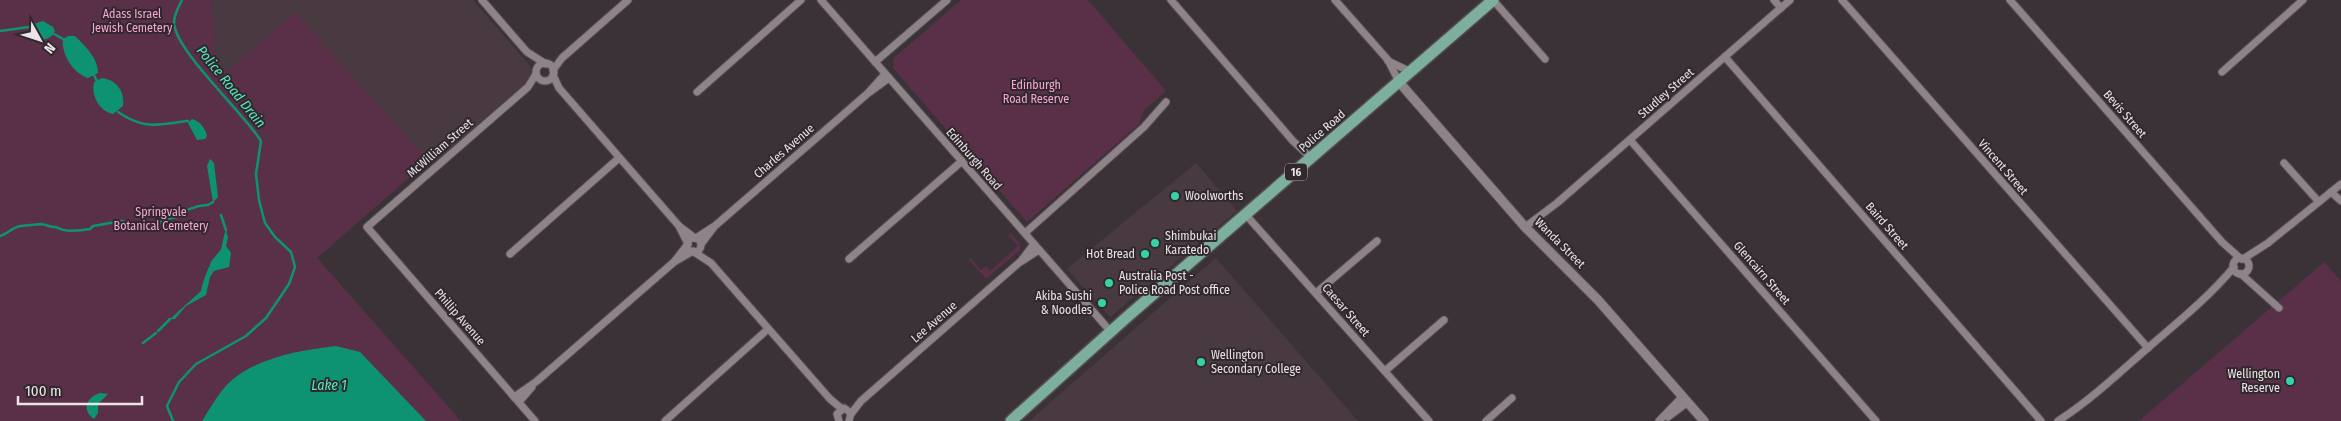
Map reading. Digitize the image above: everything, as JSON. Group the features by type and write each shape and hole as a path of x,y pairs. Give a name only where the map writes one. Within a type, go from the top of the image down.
{"main road":[{"name":"Police Road","path":"1011,421 1493,0"}],"street":[{"path":"482,0 527,52 546,64 553,73 559,88 679,226 698,241 711,263 844,416"},
{"path":"553,73 562,58 628,0"},
{"path":"697,92 801,0"},
{"name":"Edinburgh Road","path":"821,0 1111,332"},
{"path":"875,62 947,0"},
{"path":"1171,0 1310,160"},
{"path":"1335,0 1388,60 1399,82"},
{"path":"1493,0 1545,59"},
{"path":"1774,0 1781,8"},
{"name":"Studley Street","path":"1528,229 1790,0"},
{"name":"Vincent Street","path":"1842,0 2148,348"},
{"name":"Bevis Street","path":"2010,0 2222,242 2261,290 2279,308"},
{"path":"2222,72 2303,0"},
{"path":"527,52 536,73 544,81 559,88"},
{"name":"Baird Street","path":"1725,57 2042,421"},
{"path":"546,64 562,58"},
{"path":"1388,60 1411,72"},
{"name":"McWilliam Street","path":"367,227 528,87 539,66 546,64"},
{"name":"McWilliam Street","path":"528,87 544,81 553,73"},
{"name":"Charles Avenue","path":"698,241 887,76"},
{"name":"Wanda Street","path":"1399,82 1528,229 1598,300 1704,421"},
{"path":"1025,233 1144,127 1166,102"},
{"name":"Glencairn Street","path":"1630,140 1876,421"},
{"path":"510,254 619,158"},
{"path":"849,259 962,161"},
{"path":"2284,163 2319,202"},
{"path":"2068,421 2080,407 2241,266 2331,192 2340,187"},
{"path":"2331,192 2341,201"},
{"name":"Caesar Street","path":"1246,215 1429,421"},
{"path":"679,226 690,250 711,263"},
{"name":"Phillip Avenue","path":"367,227 535,421"},
{"path":"517,399 674,262 691,238 698,241"},
{"path":"674,262 699,250 698,241"},
{"path":"1316,293 1377,241"},
{"name":"Lee Avenue","path":"844,416 1037,247"},
{"path":"1385,371 1444,320"},
{"path":"664,421 768,329"},
{"path":"1486,421 1512,398"},
{"path":"1660,421 1685,399"},
{"path":"2058,421 2080,407"},
{"name":"Baird Street","path":"2033,409 2048,421"}],"shaded area":[{"path":"212,0 473,0 530,66 532,73 527,82 431,165 295,13 226,72 216,61"},
{"path":"1196,163 1237,211 1110,317 1067,269"},
{"name":"Wellington Secondary College","path":"1216,258 1358,421 1029,421"}],"green space":[{"name":"Springvale Botanical Cemetery","path":"0,0 212,0 216,61 226,72 295,12 428,161 317,258 461,421 0,421"},
{"name":"Edinburgh Road Reserve","path":"961,0 1088,0 1166,91 1144,110 1139,124 1027,222 893,68 894,58"},
{"path":"1011,233 1020,244 1020,250 986,279 969,260 971,258 981,270 986,266 990,271 1018,246 1008,235"},
{"name":"Wellington Reserve","path":"2324,262 2341,281 2341,421 2139,421"}],"water":[{"path":"43,21 53,27 55,31 46,39 39,39 29,31 31,25"},
{"path":"68,36 75,36 87,48 96,62 98,73 88,78 77,72 69,62 64,51 63,39"},
{"path":"102,78 115,84 123,96 123,106 113,114 104,110 95,97 94,82"},
{"path":"192,119 204,128 207,136 205,139 197,140 188,123"},
{"path":"210,159 214,163 218,197 213,202 207,166"},
{"path":"226,230 228,238 226,246 231,253 229,267 214,271 210,277 206,295 186,306 175,319 170,319 201,291 211,262 221,249"},
{"name":"Lake 1","path":"336,346 360,352 426,421 202,421 224,389 243,372 281,356"},
{"path":"100,393 108,394 98,404 98,413 94,419 88,412 87,404 92,397"}],"waterway":[{"name":"Police Road Drain","path":"173,421 167,406 179,382 196,364 246,336 266,318 289,284 295,267 291,252 275,237 265,223 259,200 256,174 261,141 197,65 177,34 174,19 182,0"},
{"path":"0,31 29,27"},
{"path":"54,34 63,39"},
{"path":"94,75 97,81"},
{"path":"118,112 137,122 152,125 188,121"},
{"path":"0,236 18,227 41,224 72,231 90,229 93,226 122,221 146,229 167,219 177,217 179,213 213,202"},
{"path":"221,215 226,230"},
{"path":"158,331 170,319"},
{"path":"143,343 156,333"}],"place":[{"name":"Woolworths","path":"1175,196"},
{"name":"Shimbukai Karatedo","path":"1155,243"},
{"name":"Hot Bread","path":"1145,254"},
{"name":"Australia Post - Police Road Post office","path":"1109,283"},
{"name":"Akiba Sushi & Noodles","path":"1102,303"},
{"name":"Wellington Secondary College","path":"1201,362"},
{"name":"Wellington Reserve","path":"2290,381"}],"park label":[{"name":"Adass Israel Jewish Cemetery","path":"132,21"}]}
